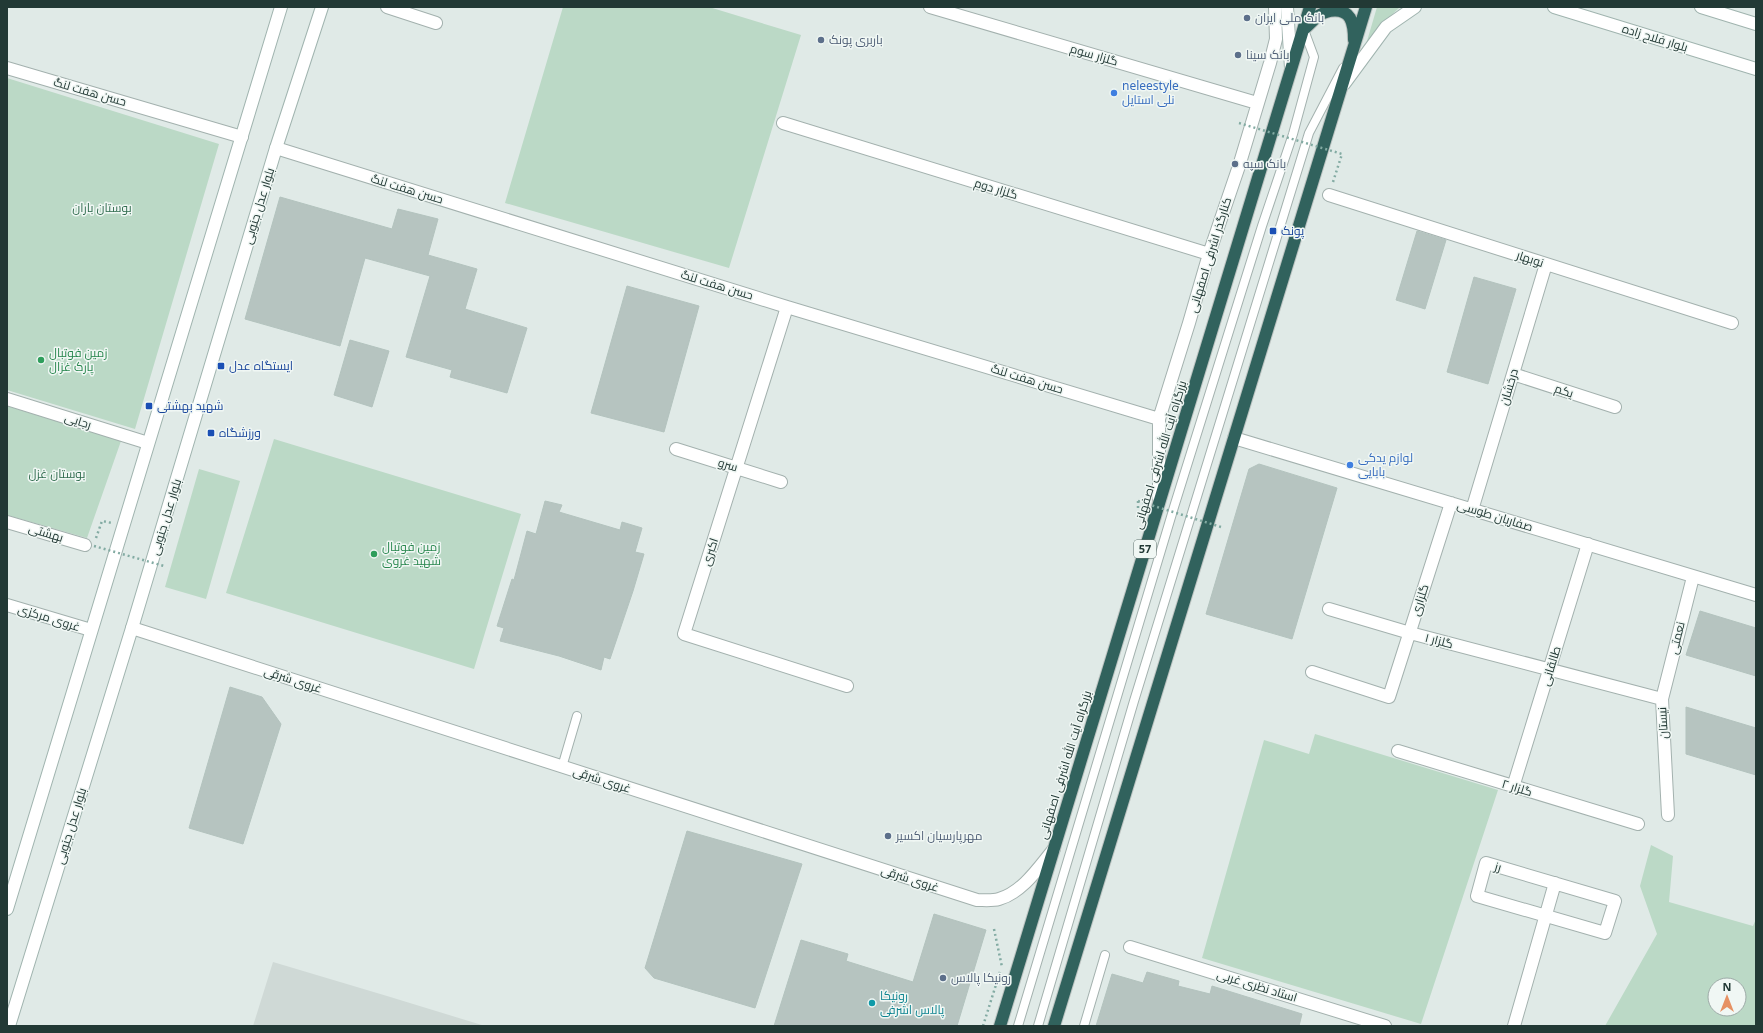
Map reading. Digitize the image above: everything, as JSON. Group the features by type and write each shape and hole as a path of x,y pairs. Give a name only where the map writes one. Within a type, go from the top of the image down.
{"highway":[{"name":"بزرگراه آیت الله اشرفی اصفهانی","path":"1000,1026 1292,73 1310,7"},
{"path":"1054,1026 1366,7"},
{"path":"1304,30 1318,16 1326,11 1336,10 1344,13 1350,18 1353,27 1355,45"}],"street":[{"path":"7,909 11,883 91,630 281,7"},
{"name":"بلوار عدل جنوبی","path":"9,1026 132,628 276,148 322,7"},
{"path":"387,7 436,23"},
{"name":"گلزار سوم","path":"930,7 1257,103"},
{"name":"کنارگذر اشرفی اصفهانی","path":"1159,505 1159,419 1209,254 1240,166 1257,103 1270,63 1276,38 1275,7"},
{"path":"1287,7 1292,73"},
{"path":"1343,85 1386,27 1415,7"},
{"name":"بلوار فلاح زاده","path":"1554,7 1756,69"},
{"path":"1701,7 1756,24"},
{"name":"حسن هفت لنگ","path":"7,68 242,136"},
{"name":"گلزار دوم","path":"783,123 1209,254"},
{"name":"حسن هفت لنگ","path":"276,148 787,307 1159,419"},
{"name":"نوبهار","path":"1329,195 1732,323"},
{"name":"درخشان","path":"1472,510 1546,264"},
{"name":"اکبری","path":"787,307 684,634 847,686"},
{"name":"یکم","path":"1513,374 1615,408"},
{"name":"رجایی","path":"7,399 148,443"},
{"name":"صفاریان طوسی","path":"1234,438 1756,595"},
{"name":"سرو","path":"676,448 781,482"},
{"name":"گلزاری","path":"1312,672 1389,697 1451,503"},
{"name":"بهشتی","path":"7,522 90,545"},
{"name":"طالقانی","path":"1513,787 1551,669 1588,544"},
{"name":"نعمتی","path":"1662,699 1693,577"},
{"name":"غروی مرکزی","path":"7,605 91,630"},
{"name":"گلزار ۱","path":"1329,609 1410,633 1551,669"},
{"name":"غروی شرقی","path":"132,628 977,900 999,899 1013,893 1030,878 1055,848"},
{"name":"نیستان","path":"1551,669 1662,699 1668,815"},
{"name":"گلزار ۲","path":"1398,751 1638,824"},
{"name":"رز","path":"1486,863 1615,901 1605,934 1546,916 1477,896 1486,863"},
{"path":"1514,1026 1555,883"},
{"name":"استاد نظری غربی","path":"1130,947 1385,1026"}],"lane":[{"path":"1018,1026 1174,507 1262,226 1293,134 1314,57 1304,30"},
{"path":"1038,1026 1134,701 1306,140 1355,45"},
{"path":"562,767 577,716"},
{"path":"1084,1026 1105,955"}],"path":[{"path":"1239,123 1342,154 1329,195"},
{"path":"1138,518 1138,501 1221,527"},
{"path":"102,521 90,545 164,566"},
{"path":"983,1026 1002,965 994,929"}],"shaded area":[{"path":"273,962 387,996 485,1026 253,1026"}],"green space":[{"path":"563,7 709,7 801,35 729,268 505,203"},
{"path":"1377,7 1400,7 1380,26 1365,48"},
{"name":"بوستان باران","path":"7,78 219,144 135,429 7,390"},
{"name":"بوستان غزل","path":"7,406 121,441 87,538 7,515"},
{"name":"زمین فوتبال شهید غروی","path":"274,439 521,514 474,669 226,593"},
{"path":"199,469 240,481 206,599 165,587"},
{"path":"1315,734 1498,790 1421,1024 1202,958 1264,740 1309,754"},
{"path":"1651,845 1673,856 1669,902 1753,926 1756,919 1756,1026 1605,1026 1657,934 1640,886"}],"building":[{"path":"280,197 392,229 398,209 438,219 428,255 477,269 465,309 527,328 507,393 450,377 452,370 406,357 430,276 365,258 340,346 245,319"},
{"path":"1417,231 1446,240 1425,309 1396,300"},
{"path":"1474,277 1516,289 1488,384 1447,372"},
{"path":"627,286 699,306 664,432 591,413"},
{"path":"350,340 389,351 372,407 334,395"},
{"path":"1259,464 1337,488 1292,639 1206,614 1249,469"},
{"path":"545,501 562,505 559,512 620,530 622,522 642,528 635,552 644,554 610,659 604,657 601,670 559,656 500,641 504,628 497,626 512,579 514,580 527,531 536,534"},
{"path":"1700,611 1756,628 1756,676 1686,655"},
{"path":"230,687 262,697 281,724 243,844 189,828"},
{"path":"1686,707 1756,728 1756,775 1686,754"},
{"path":"687,831 802,864 755,1008 654,978 645,968"},
{"path":"934,914 986,930 957,1026 774,1026 801,940 848,954 846,961 913,982"},
{"path":"1147,972 1179,981 1178,986 1210,994 1212,986 1302,1014 1299,1026 1096,1026 1112,974 1143,983"}],"place":[{"name":"بانک ملی ایران","path":"1247,18"},
{"name":"باربری پونک","path":"821,40"},
{"name":"بانک سینا","path":"1238,55"},
{"name":"neleestyle نلی استایل","path":"1114,93"},
{"name":"بانک سپه","path":"1235,164"},
{"name":"پونک","path":"1273,231"},
{"name":"زمین فوتبال پارک غزال","path":"41,360"},
{"name":"ایستگاه عدل","path":"221,366"},
{"name":"شهید بهشتی","path":"149,406"},
{"name":"ورزشگاه","path":"211,433"},
{"name":"لوازم یدکی بابایی","path":"1350,465"},
{"name":"زمین فوتبال شهید غروی","path":"374,554"},
{"name":"مهرپارسیان اکسیر","path":"888,836"},
{"name":"رونیکا پالاس","path":"943,978"},
{"name":"رونیکا پالاس اشرفی","path":"872,1003"}]}
